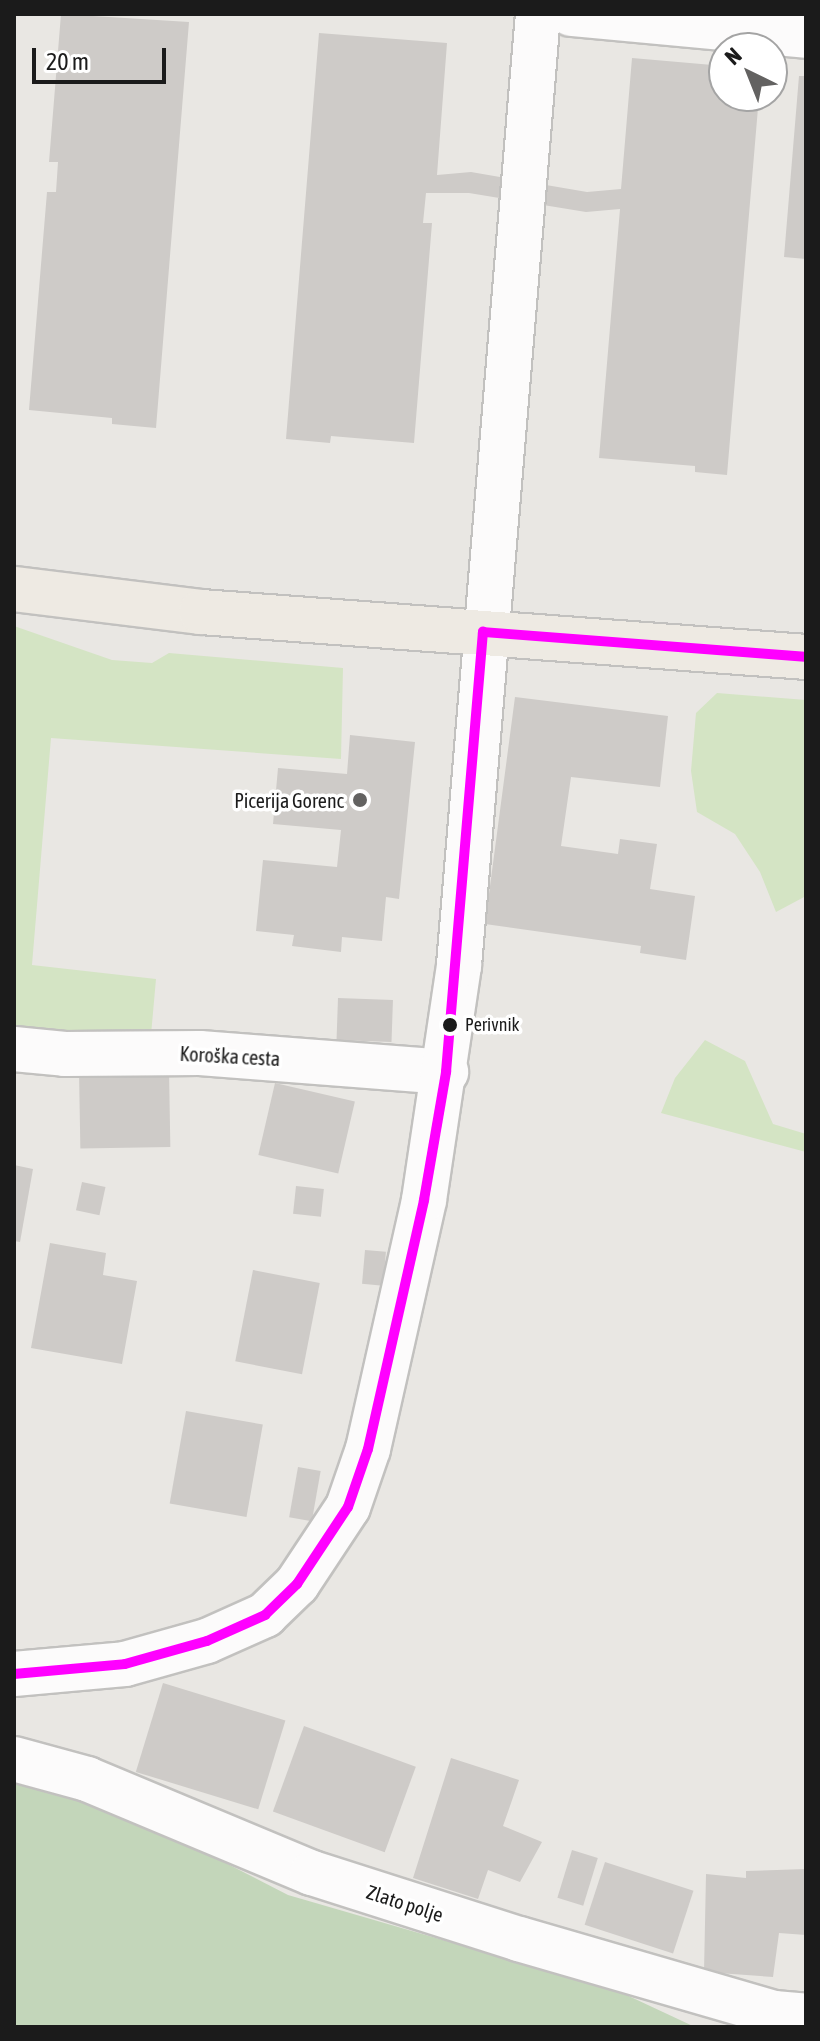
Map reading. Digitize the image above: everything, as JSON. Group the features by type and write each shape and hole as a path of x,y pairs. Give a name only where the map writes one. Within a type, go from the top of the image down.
{"main road":[{"path":"14,589 201,612 806,657"}],"street":[{"path":"14,1674 125,1664 207,1641 265,1615 297,1584 348,1507 368,1449 424,1200 446,1072 459,965 483,632 538,14"},
{"path":"571,14 806,36"},
{"name":"Koroška cesta","path":"14,1049 65,1054 200,1053 446,1072"},
{"name":"Zlato polje","path":"14,1759 87,1779 312,1873 519,1939 774,2013 806,2016"}],"green space":[{"path":"14,626 112,660 152,663 169,653 343,668 341,759 51,738 32,965 156,979 151,1035 14,1035"},
{"path":"717,693 806,700 806,896 776,912 760,872 735,834 697,812 691,771 696,713"},
{"path":"705,1040 745,1061 773,1124 806,1134 806,1152 661,1113 675,1078"},
{"path":"14,1777 120,1809 288,1895 532,1966 588,1977 695,2027 14,2027"}],"building":[{"path":"61,14 189,22 156,428 112,424 112,418 29,410 47,192 56,192 58,162 49,162"},
{"path":"319,33 447,43 437,175 471,172 587,192 621,189 632,58 708,65 708,112 758,112 727,475 695,472 695,466 599,458 620,209 586,212 469,193 426,193 423,223 432,223 414,443 331,436 330,443 286,439"},
{"path":"799,76 806,76 806,259 784,257"},
{"path":"515,697 668,716 660,787 571,777 561,846 618,854 620,839 657,844 650,889 695,896 686,960 640,953 641,946 485,924"},
{"path":"350,735 415,742 399,899 386,897 382,941 342,937 341,952 292,946 294,935 256,931 263,860 337,867 341,830 273,824 278,768 347,774"},
{"path":"338,998 393,1000 392,1042 337,1040"},
{"path":"169,1070 170,1147 80,1149 79,1072"},
{"path":"275,1083 355,1101 338,1174 258,1155"},
{"path":"14,1165 33,1169 20,1242 14,1241"},
{"path":"82,1182 105,1187 99,1215 76,1210"},
{"path":"296,1186 324,1189 321,1217 293,1214"},
{"path":"50,1243 106,1253 103,1275 137,1281 122,1364 31,1348"},
{"path":"365,1250 386,1252 383,1286 362,1284"},
{"path":"253,1270 320,1283 302,1374 235,1361"},
{"path":"186,1411 263,1425 246,1517 170,1504"},
{"path":"298,1467 321,1471 312,1521 289,1517"},
{"path":"163,1683 285,1720 258,1809 136,1772"},
{"path":"304,1726 416,1767 385,1852 273,1812"},
{"path":"451,1758 519,1780 503,1826 542,1842 520,1882 488,1870 478,1899 413,1878"},
{"path":"572,1850 598,1858 583,1906 557,1898"},
{"path":"605,1862 693,1891 673,1954 585,1925"},
{"path":"806,1869 806,1935 779,1933 773,1977 704,1972 706,1874 746,1878 746,1871"}],"transit line":[{"path":"14,1674 125,1664 207,1641 265,1615 297,1584 348,1507 368,1449 424,1200 446,1072 483,632 806,657"}],"place":[{"name":"Picerija Gorenc","path":"360,800"},
{"name":"Perivnik","path":"450,1025"}]}
